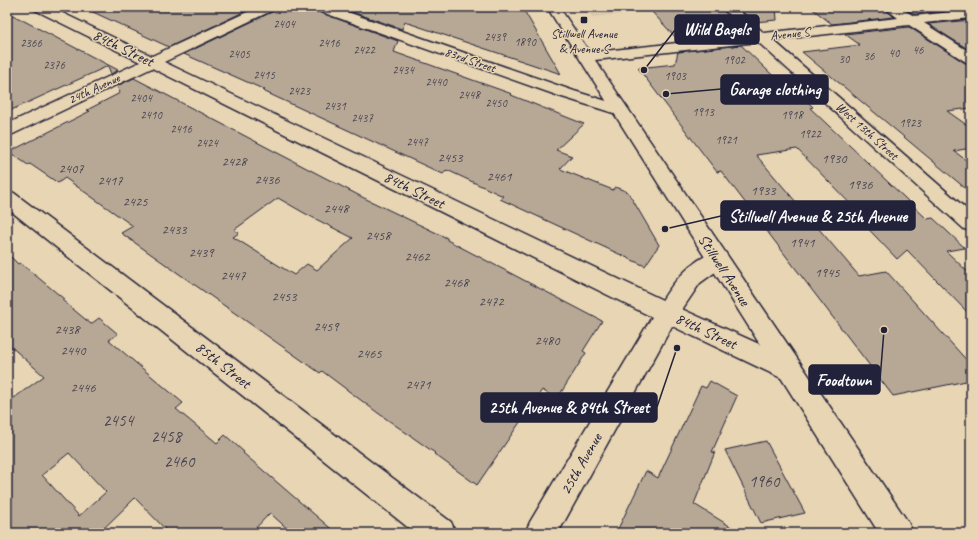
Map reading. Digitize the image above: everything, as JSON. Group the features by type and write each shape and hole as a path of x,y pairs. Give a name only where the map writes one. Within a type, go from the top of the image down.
{"street":[{"name":"84th Street","path":"40,7 667,314 790,370"},
{"name":"24th Avenue","path":"7,130 268,7"},
{"name":"83rd Street","path":"321,7 568,94 620,110"},
{"name":"Stillwell Avenue","path":"553,7 896,533"},
{"name":"West 13th Street","path":"728,7 971,224"},
{"path":"890,7 971,59"},
{"name":"Avenue S","path":"586,57 971,14"},
{"name":"85th Street","path":"7,198 440,533"},
{"name":"25th Avenue","path":"541,533 667,314 692,277 717,259"}],"shaded area":[{"path":"585,7 688,7 592,17"}],"building":[{"path":"82,7 254,7 169,47"},
{"path":"275,7 314,7 316,11 398,41 394,52 512,94 511,95 584,124 556,150 572,156 560,169 613,190 615,187 628,192 659,245 645,266 500,199 503,196 447,170 443,174 263,91 265,90 184,54 274,11"},
{"path":"338,7 522,7 561,74 405,22 402,29"},
{"path":"699,7 720,7 736,24 722,25 731,36 679,41 652,12"},
{"path":"737,7 776,7 777,20 754,22"},
{"path":"810,7 883,7 894,17 832,24"},
{"path":"902,7 971,7 971,9 914,14"},
{"path":"7,12 118,70 111,74 108,66 7,112"},
{"path":"971,20 971,51 928,24"},
{"path":"909,27 965,63 971,64 971,108 947,111 971,128 971,148 954,151 971,164 971,193 802,52 860,45 845,34"},
{"path":"741,45 790,92 796,91 813,107 810,108 927,219 933,218 965,248 946,251 971,275 971,316 907,250 897,259 858,218 863,217 797,149 756,155 859,276 886,271 971,365 971,380 893,396 721,171 717,172 638,68 675,64 678,52"},
{"path":"134,78 362,197 447,238 447,240 602,321 583,351 586,353 557,399 542,390 477,485 322,371 320,373 121,233 133,226 65,178 58,183 9,152 90,111 87,110 120,93 117,86","holes":["278,198 353,238 317,270 307,264 294,275 233,237 239,233 234,230"]},
{"path":"7,253 18,264 20,263 64,299 62,300 91,324 99,318 118,334 109,340 183,403 176,409 217,443 225,435 244,452 243,453 336,533 292,533 270,513 251,533 169,533 135,498 99,533 7,533 7,403 44,376 7,343","holes":["69,453 106,492 79,516 42,475"]},
{"path":"710,381 737,396 712,452 715,452 694,504 741,533 616,533 646,471 658,478 701,386 706,388"},
{"path":"766,441 805,513 761,523 725,450"}],"place":[{"name":"Stillwell Avenue & Avenue S","path":"584,20"},
{"name":"Wild Bagels","path":"644,70"},
{"name":"Garage clothing","path":"666,94"},
{"name":"Stillwell Avenue & 25th Avenue","path":"665,229"},
{"name":"Foodtown","path":"884,330"},
{"name":"25th Avenue & 84th Street","path":"677,348"}]}
